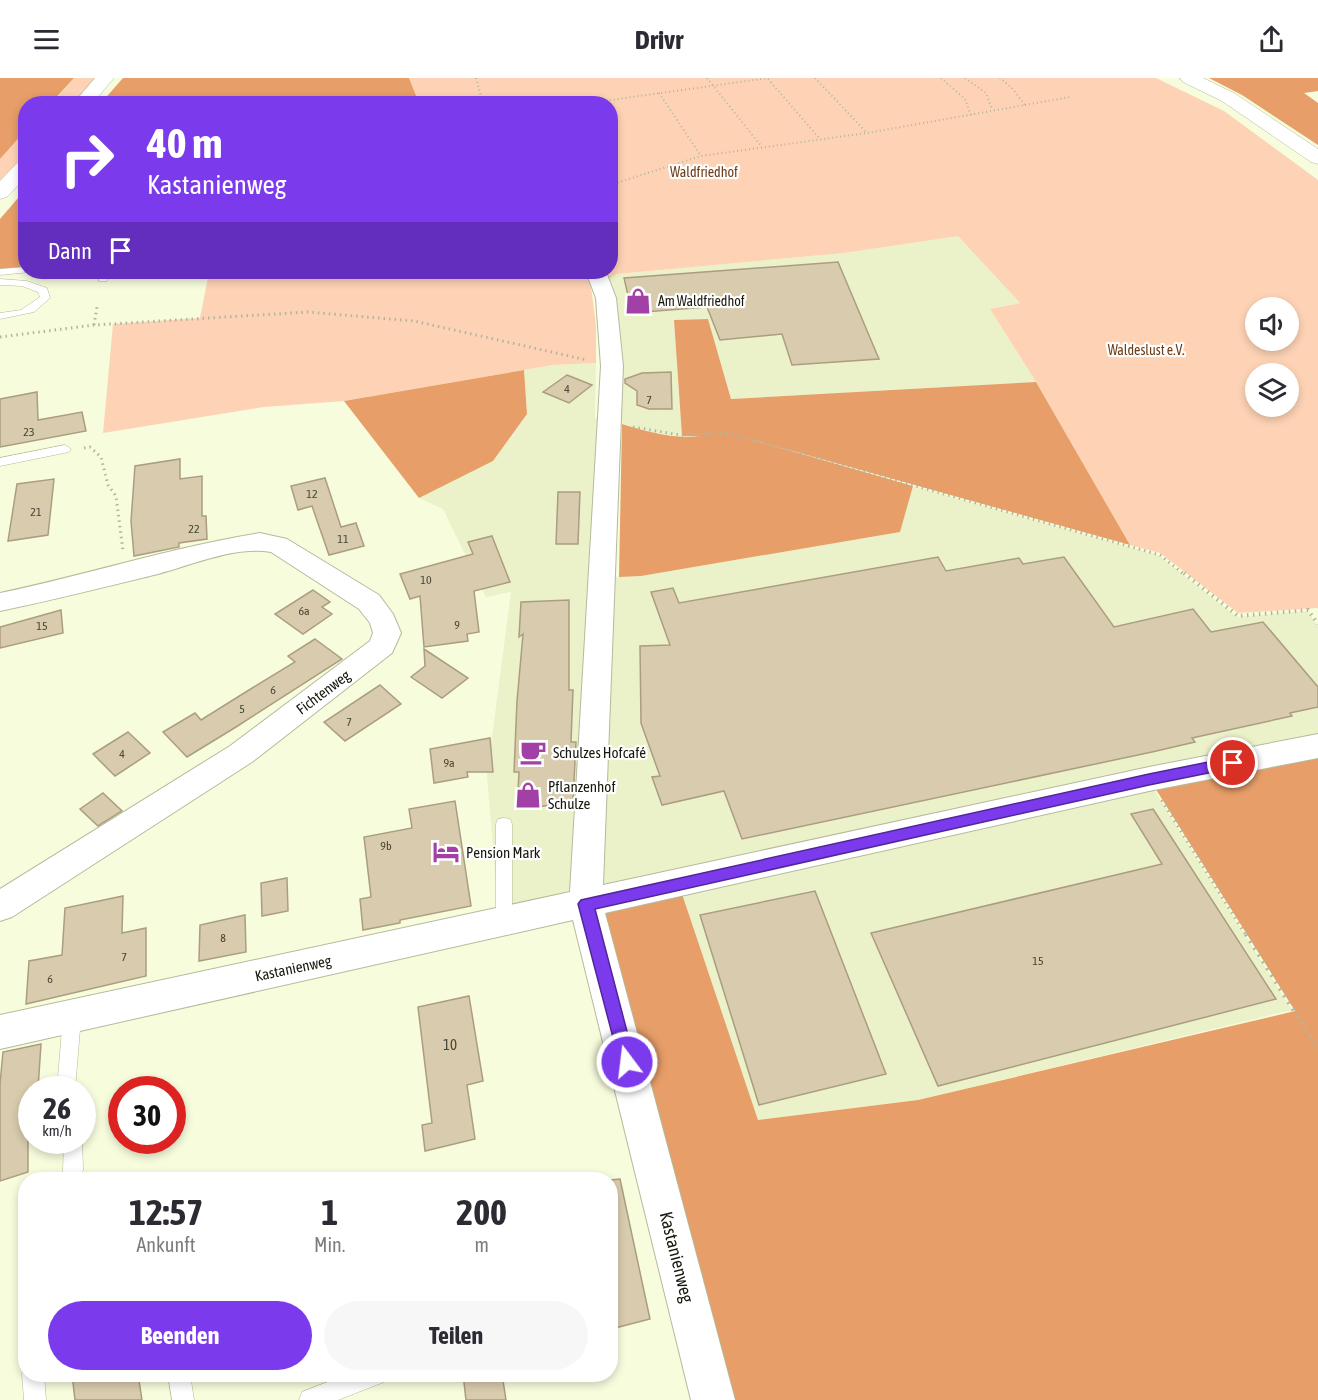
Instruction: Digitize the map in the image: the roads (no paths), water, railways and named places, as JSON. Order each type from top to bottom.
[{"type":"main road","points":[[89,96],[105,78]]},
{"type":"main road","points":[[1189,78],[1228,98],[1318,158]]},
{"type":"main road","points":[[0,193],[18,174]]},
{"type":"street","points":[[586,904],[612,366],[606,298],[599,279]]},
{"type":"street","name":"Fichtenweg","points":[[0,602],[228,547],[260,542],[278,545],[369,602],[383,621],[387,633],[382,646],[357,667],[241,754],[0,908]]},
{"type":"street","name":"Kastanienweg","points":[[0,1032],[1149,779],[1318,746]]},
{"type":"street","name":"Kastanienweg","points":[[586,904],[713,1400]]},
{"type":"lane","points":[[0,272],[18,271]]},
{"type":"lane","points":[[0,282],[22,282],[34,285],[43,290],[45,298],[38,306],[25,312],[0,316]]},
{"type":"lane","points":[[0,462],[65,449]]},
{"type":"lane","points":[[504,824],[504,922]]},
{"type":"lane","points":[[67,1076],[72,1017]]},
{"type":"lane","points":[[72,1172],[74,1154]]},
{"type":"lane","points":[[34,1382],[35,1400]]},
{"type":"lane","points":[[180,1382],[183,1400]]},
{"type":"lane","points":[[310,1400],[356,1382]]},
{"type":"place","name":"Am Waldfriedhof","points":[[638,301]]},
{"type":"place","name":"Schulzes Hofcafé","points":[[533,752]]},
{"type":"place","name":"Pflanzenhof Schulze","points":[[528,795]]},
{"type":"place","name":"Pension Mark","points":[[446,852]]},
{"type":"park label","name":"Waldfriedhof","points":[[704,172]]},
{"type":"park label","name":"Waldeslust e.V.","points":[[1146,350]]}]
